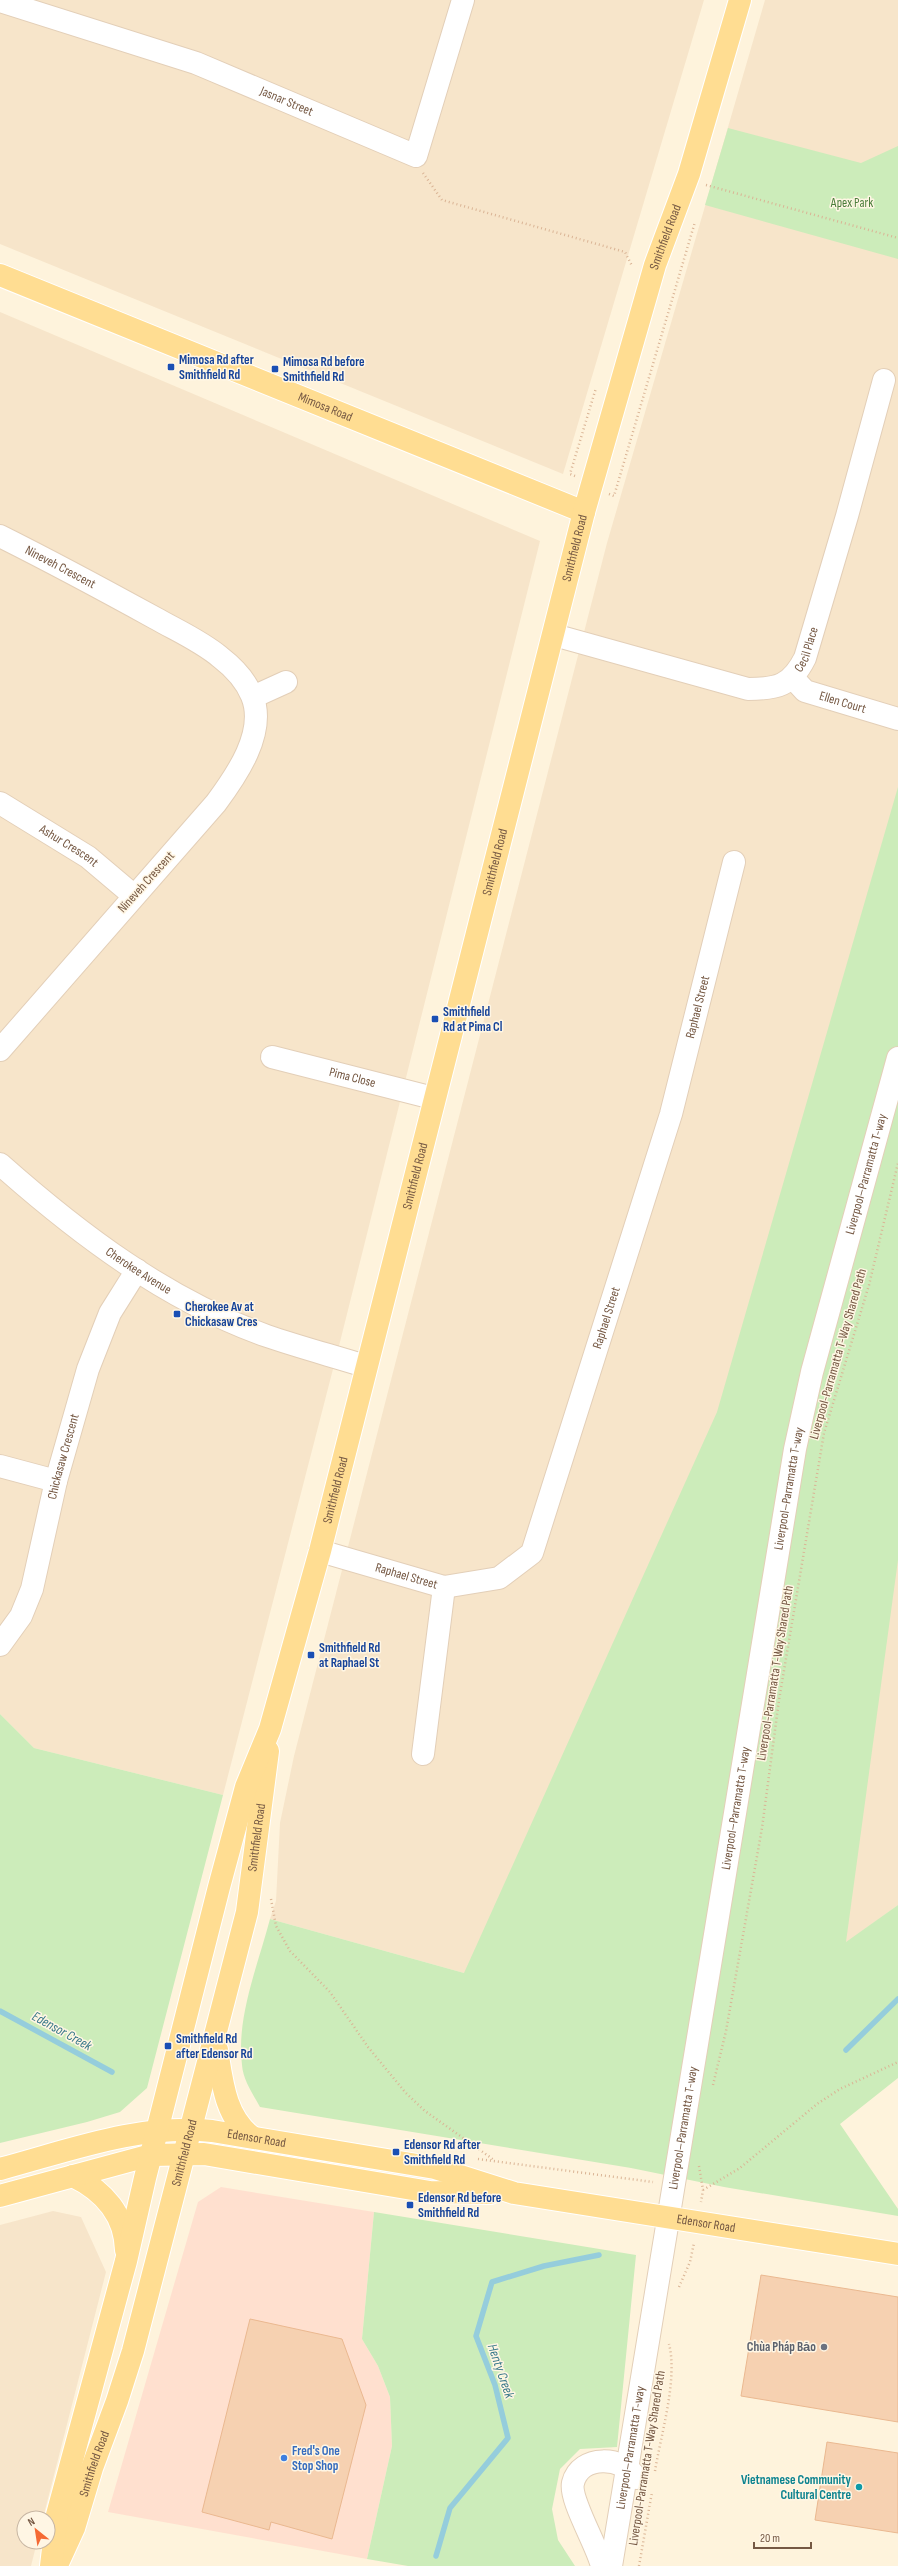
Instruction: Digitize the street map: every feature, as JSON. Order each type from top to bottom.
[{"type":"main road","name":"Smithfield Road","points":[[50,2566],[57,2515],[126,2262],[151,2155],[246,1787],[270,1730],[320,1551],[433,1098],[554,635],[584,512],[655,265],[689,174],[740,0]]},
{"type":"main road","name":"Mimosa Road","points":[[0,276],[584,512]]},
{"type":"main road","name":"Smithfield Road","points":[[56,2566],[74,2528],[92,2468],[117,2401],[215,2041],[247,1912],[264,1794],[270,1730]]},
{"type":"main road","points":[[215,2041],[227,2101],[239,2124],[252,2138]]},
{"type":"main road","name":"Edensor Road","points":[[0,2169],[127,2134],[192,2129],[435,2168],[514,2193]]},
{"type":"main road","name":"Edensor Road","points":[[0,2196],[151,2155],[204,2154],[430,2192],[514,2193],[898,2254]]},
{"type":"main road","points":[[73,2176],[89,2184],[107,2199],[116,2212],[125,2236],[126,2262]]},
{"type":"street","points":[[416,156],[463,0]]},
{"type":"street","name":"Jasnar Street","points":[[0,1],[196,63],[416,156]]},
{"type":"street","name":"Cecil Place","points":[[554,635],[748,689],[769,689],[782,685],[793,678],[805,658],[847,516],[884,380]]},
{"type":"street","name":"Nineveh Crescent","points":[[0,536],[88,580],[207,648],[238,674],[253,697],[256,718],[249,750],[236,776],[216,803],[133,895],[0,1050]]},
{"type":"street","name":"Ellen Court","points":[[793,678],[805,691],[898,719]]},
{"type":"street","points":[[253,697],[286,682]]},
{"type":"street","name":"Ashur Crescent","points":[[0,803],[88,857],[133,895]]},
{"type":"street","name":"Raphael Street","points":[[320,1551],[444,1587],[500,1578],[532,1553],[671,1114],[734,862]]},
{"type":"street","name":"Pima Close","points":[[272,1057],[433,1098]]},
{"type":"street","name":"Liverpool–Parramatta T-way","points":[[611,2566],[667,2217],[795,1449],[812,1372],[898,1058]]},
{"type":"street","name":"Cherokee Avenue","points":[[0,1164],[77,1229],[137,1270],[206,1309],[266,1336],[365,1366]]},
{"type":"street","name":"Chickasaw Crescent","points":[[0,1645],[21,1616],[32,1589],[56,1481],[88,1369],[110,1313],[137,1270]]},
{"type":"street","points":[[0,1466],[56,1481]]},
{"type":"street","points":[[423,1754],[444,1587]]},
{"type":"street","points":[[602,2566],[595,2543],[573,2496],[573,2481],[583,2468],[596,2462],[613,2462],[628,2467]]},
{"type":"path","points":[[416,156],[425,179],[442,200],[625,252],[633,266],[630,273]]},
{"type":"path","points":[[704,192],[706,185],[898,238]]},
{"type":"path","points":[[614,496],[697,215]]},
{"type":"path","points":[[570,474],[598,383]]},
{"type":"path","name":"Liverpool-Parramatta T-Way Shared Path","points":[[712,2089],[726,2032],[762,1828],[779,1700],[824,1433],[869,1285],[898,1163]]},
{"type":"path","points":[[267,1913],[271,1899],[276,1926],[290,1952],[330,1992],[368,2047],[405,2092],[425,2111],[496,2161]]},
{"type":"path","points":[[698,2158],[700,2182],[703,2190],[740,2168],[817,2104],[840,2089],[898,2062]]},
{"type":"path","points":[[676,2293],[690,2262]]},
{"type":"path","name":"Liverpool-Parramatta T-Way Shared Path","points":[[655,2472],[673,2359],[668,2342]]},
{"type":"path","name":"Liverpool-Parramatta T-Way Shared Path","points":[[639,2566],[652,2488]]},
{"type":"shaded area","points":[[0,0],[704,0],[563,474],[0,244]]},
{"type":"shaded area","points":[[765,0],[898,0],[898,1905],[846,1943],[464,1973],[270,1919],[276,1901],[280,1823],[294,1756],[607,543]]},
{"type":"shaded area","points":[[0,312],[540,541],[340,1342],[223,1795],[34,1748],[0,1714]]},
{"type":"shaded area","points":[[221,2187],[374,2212],[362,2339],[378,2366],[390,2397],[392,2446],[367,2559],[108,2512],[198,2202]]},
{"type":"shaded area","points":[[53,2211],[81,2217],[106,2272],[45,2510],[16,2510],[16,2550],[35,2550],[31,2566],[0,2566],[0,2225]]},
{"type":"green space","name":"Apex Park","points":[[728,128],[861,163],[898,146],[898,259],[705,205]]},
{"type":"green space","points":[[898,787],[898,1560],[846,1942],[898,1905],[898,2078],[840,2124],[898,2209],[898,2216],[724,2187],[631,2168],[260,2107],[244,2076],[241,2047],[242,2028],[249,1991],[270,1919],[464,1973],[717,1412]]},
{"type":"green space","points":[[0,1714],[34,1748],[223,1795],[147,2088],[120,2112],[87,2122],[0,2143]]},
{"type":"green space","points":[[374,2212],[636,2255],[617,2447],[580,2449],[560,2469],[552,2509],[558,2540],[575,2566],[408,2566],[367,2559],[392,2446],[390,2397],[378,2366],[362,2339]]},
{"type":"building","name":"Chùa Pháp Bảo","points":[[761,2275],[898,2297],[898,2422],[741,2396]]},
{"type":"building","name":"Fred's One Stop Shop","points":[[250,2319],[342,2339],[366,2405],[332,2539],[271,2522],[269,2530],[202,2512]]},
{"type":"building","name":"Vietnamese Community Cultural Centre","points":[[827,2442],[898,2453],[898,2533],[815,2520]]},
{"type":"waterway","points":[[846,2050],[898,1999]]},
{"type":"waterway","name":"Edensor Creek","points":[[0,2011],[112,2072]]},
{"type":"waterway","name":"Henty Creek","points":[[436,2556],[450,2508],[508,2438],[495,2385],[476,2336],[492,2282],[544,2266],[599,2255]]},
{"type":"place","name":"Mimosa Rd after Smithfield Rd","points":[[171,367]]},
{"type":"place","name":"Mimosa Rd before Smithfield Rd","points":[[275,369]]},
{"type":"place","name":"Smithfield Rd at Pima Cl","points":[[435,1019]]},
{"type":"place","name":"Cherokee Av at Chickasaw Cres","points":[[177,1314]]},
{"type":"place","name":"Smithfield Rd at Raphael St","points":[[311,1655]]},
{"type":"place","name":"Smithfield Rd after Edensor Rd","points":[[168,2046]]},
{"type":"place","name":"Edensor Rd after Smithfield Rd","points":[[396,2152]]},
{"type":"place","name":"Edensor Rd before Smithfield Rd","points":[[410,2205]]},
{"type":"place","name":"Chùa Pháp Bảo","points":[[824,2347]]},
{"type":"place","name":"Fred's One Stop Shop","points":[[284,2458]]},
{"type":"place","name":"Vietnamese Community Cultural Centre","points":[[859,2487]]}]
